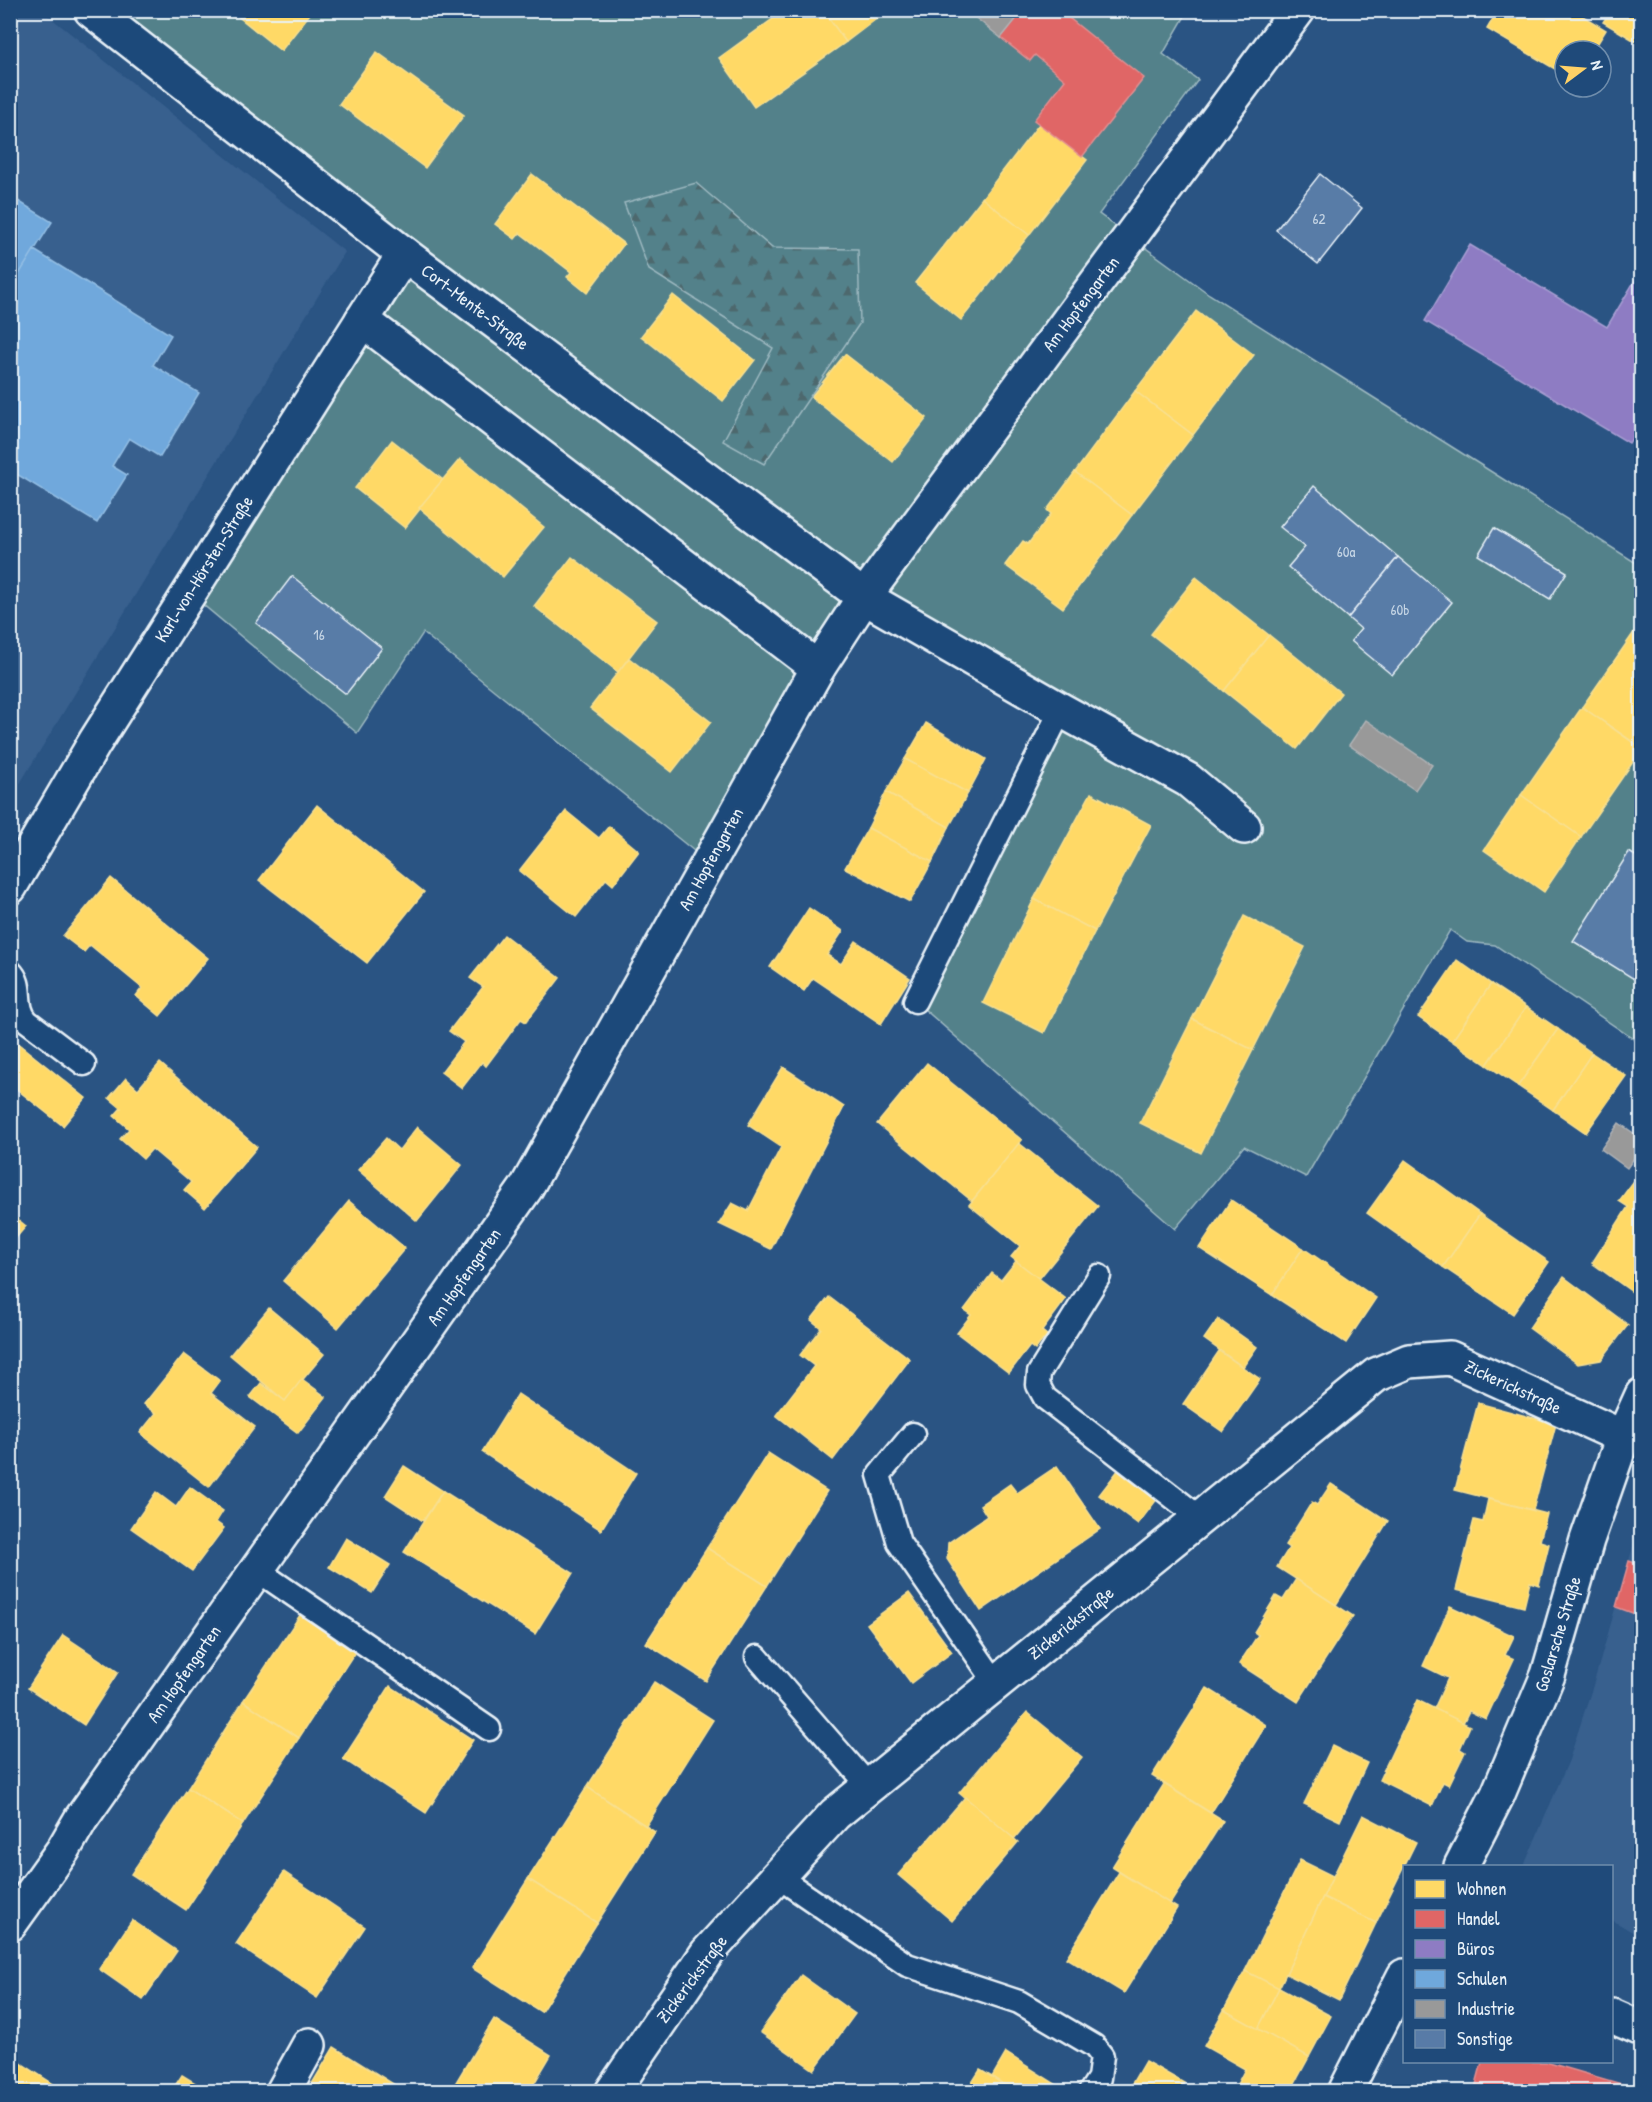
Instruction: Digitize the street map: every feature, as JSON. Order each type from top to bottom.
[{"type":"street","name":"Cort-Mente-Straße","points":[[91,10],[404,254],[864,597]]},
{"type":"street","name":"Am Hopfengarten","points":[[10,1924],[526,1188],[818,668],[864,597],[1298,10]]},
{"type":"street","name":"Karl-von-Hörsten-Straße","points":[[10,887],[95,742],[404,254]]},
{"type":"street","points":[[362,320],[818,668]]},
{"type":"street","points":[[864,597],[1188,780],[1244,827]]},
{"type":"street","name":"Zickerickstraße","points":[[612,2091],[707,1953],[835,1814],[1376,1375],[1409,1361],[1450,1358],[1623,1437]]},
{"type":"street","name":"Goslarsche Straße","points":[[1462,1865],[1498,1794],[1548,1676],[1587,1540],[1623,1437],[1641,1395]]},
{"type":"street","points":[[1346,2091],[1403,1978]]},
{"type":"street","points":[[1613,2017],[1641,2029]]},
{"type":"street","points":[[283,2091],[309,2045]]},
{"type":"lane","points":[[915,1000],[1061,710]]},
{"type":"lane","points":[[10,971],[17,979],[18,998],[22,1015],[27,1022],[84,1064]]},
{"type":"lane","points":[[1099,1276],[1039,1372],[1038,1385],[1045,1398],[1200,1518]]},
{"type":"lane","points":[[913,1434],[879,1475],[899,1543],[996,1683]]},
{"type":"lane","points":[[257,1570],[489,1729]]},
{"type":"lane","points":[[757,1657],[869,1786]]},
{"type":"lane","points":[[777,1876],[907,1965],[1019,2002],[1094,2046],[1102,2056],[1099,2078],[1090,2091]]},
{"type":"shaded area","points":[[41,10],[345,252],[11,798],[10,11]]},
{"type":"shaded area","points":[[1641,1519],[1641,1937],[1613,1921],[1613,1865],[1524,1865],[1569,1760]]},
{"type":"green space","points":[[91,11],[1188,11],[1163,54],[1198,80],[1099,214],[1209,294],[1641,566],[1641,1044],[1495,945],[1467,942],[1450,930],[1306,1177],[1244,1146],[1175,1229],[915,1001],[1061,711],[878,591],[709,863],[423,633],[357,733],[189,593],[404,254]]},
{"type":"green space","points":[[696,183],[772,248],[858,249],[860,323],[764,464],[723,441],[773,348],[649,270],[624,203]]},
{"type":"building: Wohnen","points":[[230,10],[313,10],[281,51]]},
{"type":"building: Wohnen","points":[[785,10],[823,10],[846,42],[754,107],[719,58]]},
{"type":"building: Wohnen","points":[[823,10],[888,10],[846,42]]},
{"type":"building: Wohnen","points":[[1498,10],[1573,10],[1606,30],[1600,39],[1553,39],[1553,68],[1487,29]]},
{"type":"building: Wohnen","points":[[1611,10],[1642,10],[1642,41],[1640,44],[1603,22]]},
{"type":"building: Wohnen","points":[[377,52],[464,115],[425,168],[339,104]]},
{"type":"building: Wohnen","points":[[1039,124],[1087,160],[1029,235],[982,198]]},
{"type":"building: Wohnen","points":[[532,174],[624,244],[587,293],[567,277],[571,272],[520,233],[515,239],[495,224]]},
{"type":"building: Wohnen","points":[[982,198],[1029,235],[961,320],[915,283]]},
{"type":"building: Wohnen","points":[[673,295],[755,360],[723,401],[641,336]]},
{"type":"building: Wohnen","points":[[1196,311],[1254,355],[1193,435],[1135,391]]},
{"type":"building: Wohnen","points":[[845,354],[927,418],[893,462],[811,397]]},
{"type":"building: Wohnen","points":[[1135,391],[1193,435],[1132,515],[1075,472]]},
{"type":"building: Wohnen","points":[[392,440],[443,480],[405,528],[355,488]]},
{"type":"building: Wohnen","points":[[460,459],[544,527],[503,577],[419,508]]},
{"type":"building: Wohnen","points":[[1075,472],[1132,515],[1063,608],[1005,565],[1023,541],[1028,544],[1051,514],[1047,510]]},
{"type":"building: Wohnen","points":[[572,557],[657,621],[618,672],[534,606]]},
{"type":"building: Wohnen","points":[[1196,577],[1269,635],[1224,691],[1151,634]]},
{"type":"building: Wohnen","points":[[1642,621],[1642,748],[1582,707]]},
{"type":"building: Wohnen","points":[[1269,635],[1341,693],[1297,749],[1224,691]]},
{"type":"building: Wohnen","points":[[629,658],[711,722],[672,772],[590,708]]},
{"type":"building: Wohnen","points":[[1582,707],[1642,749],[1581,837],[1521,795]]},
{"type":"building: Wohnen","points":[[926,723],[986,759],[968,793],[905,759]]},
{"type":"building: Wohnen","points":[[905,759],[968,793],[949,827],[886,792]]},
{"type":"building: Wohnen","points":[[886,792],[949,827],[932,862],[868,828]]},
{"type":"building: Wohnen","points":[[1091,793],[1151,825],[1095,931],[1034,899]]},
{"type":"building: Wohnen","points":[[1521,795],[1581,837],[1544,892],[1484,850]]},
{"type":"building: Wohnen","points":[[317,805],[424,892],[367,963],[259,880]]},
{"type":"building: Wohnen","points":[[566,811],[599,838],[609,826],[639,851],[613,885],[606,879],[576,917],[519,871]]},
{"type":"building: Wohnen","points":[[868,828],[932,862],[910,902],[845,868]]},
{"type":"building: Wohnen","points":[[111,878],[208,958],[160,1016],[136,996],[142,988],[90,945],[84,952],[63,936]]},
{"type":"building: Wohnen","points":[[1034,899],[1095,931],[1044,1033],[983,1003]]},
{"type":"building: Wohnen","points":[[809,908],[843,931],[827,955],[841,964],[856,941],[910,978],[881,1024],[813,978],[804,991],[770,967]]},
{"type":"building: Wohnen","points":[[1244,916],[1305,947],[1253,1050],[1192,1019]]},
{"type":"building: Wohnen","points":[[504,935],[560,978],[526,1022],[521,1019],[486,1066],[482,1062],[462,1088],[441,1072],[464,1042],[449,1031],[483,987],[470,978]]},
{"type":"building: Wohnen","points":[[1457,960],[1491,984],[1452,1041],[1418,1017]]},
{"type":"building: Wohnen","points":[[1491,984],[1526,1007],[1487,1065],[1452,1041]]},
{"type":"building: Wohnen","points":[[1526,1007],[1558,1029],[1518,1086],[1487,1065]]},
{"type":"building: Wohnen","points":[[1192,1019],[1253,1050],[1201,1153],[1140,1123]]},
{"type":"building: Wohnen","points":[[1558,1029],[1592,1053],[1553,1110],[1518,1086]]},
{"type":"building: Wohnen","points":[[10,1037],[86,1098],[63,1126],[10,1084]]},
{"type":"building: Wohnen","points":[[1592,1053],[1626,1076],[1586,1133],[1553,1110]]},
{"type":"building: Wohnen","points":[[160,1063],[257,1147],[205,1208],[184,1190],[191,1182],[152,1149],[143,1159],[120,1139],[129,1129],[114,1116],[121,1108],[109,1098],[126,1078],[138,1089]]},
{"type":"building: Wohnen","points":[[927,1063],[1022,1140],[972,1201],[877,1124]]},
{"type":"building: Wohnen","points":[[783,1067],[844,1107],[771,1249],[719,1224],[732,1203],[748,1211],[781,1147],[748,1125]]},
{"type":"building: Wohnen","points":[[417,1127],[462,1165],[417,1221],[358,1170],[386,1138],[399,1150]]},
{"type":"building: Wohnen","points":[[1019,1143],[1098,1206],[1039,1279],[1011,1257],[1020,1246],[969,1205]]},
{"type":"building: Wohnen","points":[[1405,1160],[1480,1214],[1443,1267],[1367,1213]]},
{"type":"building: Wohnen","points":[[1642,1170],[1642,1299],[1592,1263],[1628,1207],[1619,1201]]},
{"type":"building: Wohnen","points":[[1231,1200],[1303,1248],[1272,1295],[1199,1248]]},
{"type":"building: Wohnen","points":[[349,1201],[405,1248],[338,1328],[283,1281]]},
{"type":"building: Wohnen","points":[[10,1213],[26,1226],[10,1245]]},
{"type":"building: Wohnen","points":[[1480,1214],[1549,1262],[1513,1314],[1443,1267]]},
{"type":"building: Wohnen","points":[[1303,1248],[1376,1298],[1346,1343],[1272,1295]]},
{"type":"building: Wohnen","points":[[1016,1261],[1066,1299],[1042,1331],[1047,1335],[1035,1350],[1030,1346],[1009,1373],[957,1333],[971,1315],[964,1310],[992,1273],[1001,1280]]},
{"type":"building: Wohnen","points":[[1564,1277],[1628,1325],[1601,1360],[1578,1364],[1529,1328]]},
{"type":"building: Wohnen","points":[[829,1297],[910,1359],[833,1460],[776,1415],[814,1366],[800,1355],[821,1328],[811,1320]]},
{"type":"building: Wohnen","points":[[269,1308],[324,1354],[285,1401],[230,1355]]},
{"type":"building: Wohnen","points":[[1218,1319],[1257,1347],[1243,1367],[1204,1339]]},
{"type":"building: Wohnen","points":[[1219,1351],[1260,1379],[1223,1432],[1183,1404]]},
{"type":"building: Wohnen","points":[[184,1354],[220,1381],[211,1393],[255,1427],[209,1487],[140,1433],[156,1413],[144,1404]]},
{"type":"building: Wohnen","points":[[302,1379],[326,1397],[298,1433],[250,1397],[261,1383],[285,1401]]},
{"type":"building: Wohnen","points":[[518,1394],[636,1473],[601,1530],[482,1452]]},
{"type":"building: Wohnen","points":[[1478,1403],[1556,1424],[1533,1510],[1455,1490]]},
{"type":"building: Wohnen","points":[[768,1453],[827,1491],[767,1586],[707,1548]]},
{"type":"building: Wohnen","points":[[404,1466],[443,1491],[423,1521],[385,1496]]},
{"type":"building: Wohnen","points":[[1057,1466],[1100,1529],[981,1611],[947,1559],[948,1543],[987,1516],[980,1505],[1010,1484],[1017,1493]]},
{"type":"building: Wohnen","points":[[1119,1469],[1158,1498],[1138,1524],[1099,1495]]},
{"type":"building: Wohnen","points":[[1331,1484],[1388,1521],[1336,1605],[1277,1567],[1289,1548],[1285,1545],[1312,1502],[1317,1505]]},
{"type":"building: Wohnen","points":[[190,1487],[223,1511],[216,1522],[224,1528],[192,1571],[131,1528],[156,1492],[176,1507]]},
{"type":"building: Wohnen","points":[[443,1491],[573,1573],[535,1634],[404,1552]]},
{"type":"building: Wohnen","points":[[1488,1499],[1547,1514],[1540,1541],[1549,1544],[1539,1585],[1530,1582],[1524,1607],[1456,1590],[1474,1520],[1483,1522]]},
{"type":"building: Wohnen","points":[[346,1538],[390,1565],[372,1593],[329,1567]]},
{"type":"building: Wohnen","points":[[707,1548],[767,1586],[706,1681],[646,1643]]},
{"type":"building: Wohnen","points":[[1296,1579],[1353,1616],[1298,1702],[1239,1664],[1258,1635],[1254,1632],[1276,1596],[1283,1600]]},
{"type":"building: Wohnen","points":[[909,1593],[952,1652],[911,1683],[867,1624]]},
{"type":"building: Wohnen","points":[[1450,1606],[1514,1636],[1505,1655],[1514,1659],[1486,1719],[1469,1711],[1463,1723],[1434,1709],[1448,1678],[1423,1666]]},
{"type":"building: Wohnen","points":[[300,1615],[355,1652],[299,1738],[243,1701]]},
{"type":"building: Wohnen","points":[[63,1635],[118,1672],[84,1725],[28,1688]]},
{"type":"building: Wohnen","points":[[654,1682],[713,1720],[646,1826],[587,1787]]},
{"type":"building: Wohnen","points":[[390,1686],[473,1740],[426,1813],[343,1759]]},
{"type":"building: Wohnen","points":[[1207,1688],[1266,1725],[1211,1813],[1152,1776]]},
{"type":"building: Wohnen","points":[[1417,1700],[1470,1726],[1460,1749],[1465,1752],[1449,1785],[1443,1782],[1432,1806],[1379,1780]]},
{"type":"building: Wohnen","points":[[243,1701],[299,1738],[243,1824],[188,1788]]},
{"type":"building: Wohnen","points":[[1027,1712],[1082,1757],[1014,1839],[959,1793]]},
{"type":"building: Wohnen","points":[[1332,1746],[1367,1763],[1340,1821],[1304,1804]]},
{"type":"building: Wohnen","points":[[1164,1784],[1223,1821],[1170,1904],[1112,1867]]},
{"type":"building: Wohnen","points":[[587,1787],[655,1832],[597,1923],[528,1879]]},
{"type":"building: Wohnen","points":[[188,1788],[243,1824],[186,1910],[131,1874]]},
{"type":"building: Wohnen","points":[[965,1797],[1018,1842],[952,1921],[898,1875]]},
{"type":"building: Wohnen","points":[[1363,1815],[1416,1842],[1376,1923],[1323,1897]]},
{"type":"building: Wohnen","points":[[1300,1860],[1333,1876],[1279,1988],[1245,1971]]},
{"type":"building: Wohnen","points":[[284,1872],[365,1927],[317,1998],[236,1944]]},
{"type":"building: Wohnen","points":[[1119,1872],[1177,1908],[1124,1993],[1066,1958]]},
{"type":"building: Wohnen","points":[[528,1879],[597,1923],[541,2012],[472,1968]]},
{"type":"building: Wohnen","points":[[1323,1897],[1376,1923],[1339,2000],[1286,1974]]},
{"type":"building: Wohnen","points":[[132,1920],[177,1951],[143,2000],[99,1969]]},
{"type":"building: Wohnen","points":[[1245,1971],[1279,1988],[1258,2029],[1224,2010]]},
{"type":"building: Wohnen","points":[[801,1975],[855,2014],[814,2070],[760,2032]]},
{"type":"building: Wohnen","points":[[1279,1988],[1331,2016],[1309,2057],[1258,2029]]},
{"type":"building: Wohnen","points":[[1224,2010],[1309,2057],[1290,2092],[1233,2092],[1245,2069],[1204,2046]]},
{"type":"building: Wohnen","points":[[494,2019],[551,2055],[529,2092],[450,2092]]},
{"type":"building: Wohnen","points":[[334,2047],[398,2087],[395,2092],[307,2092]]},
{"type":"building: Wohnen","points":[[1006,2053],[1065,2090],[1064,2092],[1015,2092],[992,2077]]},
{"type":"building: Wohnen","points":[[10,2056],[61,2089],[59,2092],[10,2092]]},
{"type":"building: Wohnen","points":[[1145,2061],[1184,2083],[1179,2092],[1127,2092]]},
{"type":"building: Wohnen","points":[[980,2070],[992,2077],[1015,2092],[966,2092]]},
{"type":"building: Wohnen","points":[[182,2075],[210,2092],[171,2092]]},
{"type":"building: Handel","points":[[1023,10],[1059,10],[1144,78],[1082,157],[1034,120],[1065,80],[1035,55],[1030,61],[1001,38]]},
{"type":"building: Handel","points":[[1629,1561],[1642,1565],[1642,1606],[1638,1615],[1616,1607]]},
{"type":"building: Handel","points":[[1482,2063],[1549,2063],[1642,2090],[1642,2092],[1474,2092]]},
{"type":"building: Büros","points":[[1470,245],[1607,327],[1637,277],[1642,279],[1642,422],[1629,443],[1425,321]]},
{"type":"building: Schulen","points":[[10,196],[52,222],[10,289]]},
{"type":"building: Schulen","points":[[34,250],[171,335],[153,365],[199,393],[160,457],[129,438],[112,466],[127,475],[97,523],[10,470],[10,289]]},
{"type":"building: Industrie","points":[[966,10],[1020,10],[1022,12],[1001,38]]},
{"type":"building: Industrie","points":[[1366,720],[1432,765],[1415,790],[1349,745]]},
{"type":"building: Industrie","points":[[1619,1123],[1642,1139],[1642,1147],[1627,1168],[1601,1149]]},
{"type":"building: Sonstige","points":[[1320,174],[1362,208],[1318,264],[1276,230]]},
{"type":"building: Sonstige","points":[[1314,486],[1398,557],[1348,618],[1288,567],[1305,547],[1280,527]]},
{"type":"building: Sonstige","points":[[1494,528],[1567,572],[1550,599],[1478,555]]},
{"type":"building: Sonstige","points":[[1398,557],[1452,602],[1392,675],[1351,641],[1361,629],[1348,618]]},
{"type":"building: Sonstige","points":[[292,576],[382,648],[346,694],[256,623]]},
{"type":"building: Sonstige","points":[[1629,852],[1642,860],[1642,984],[1573,941]]}]
